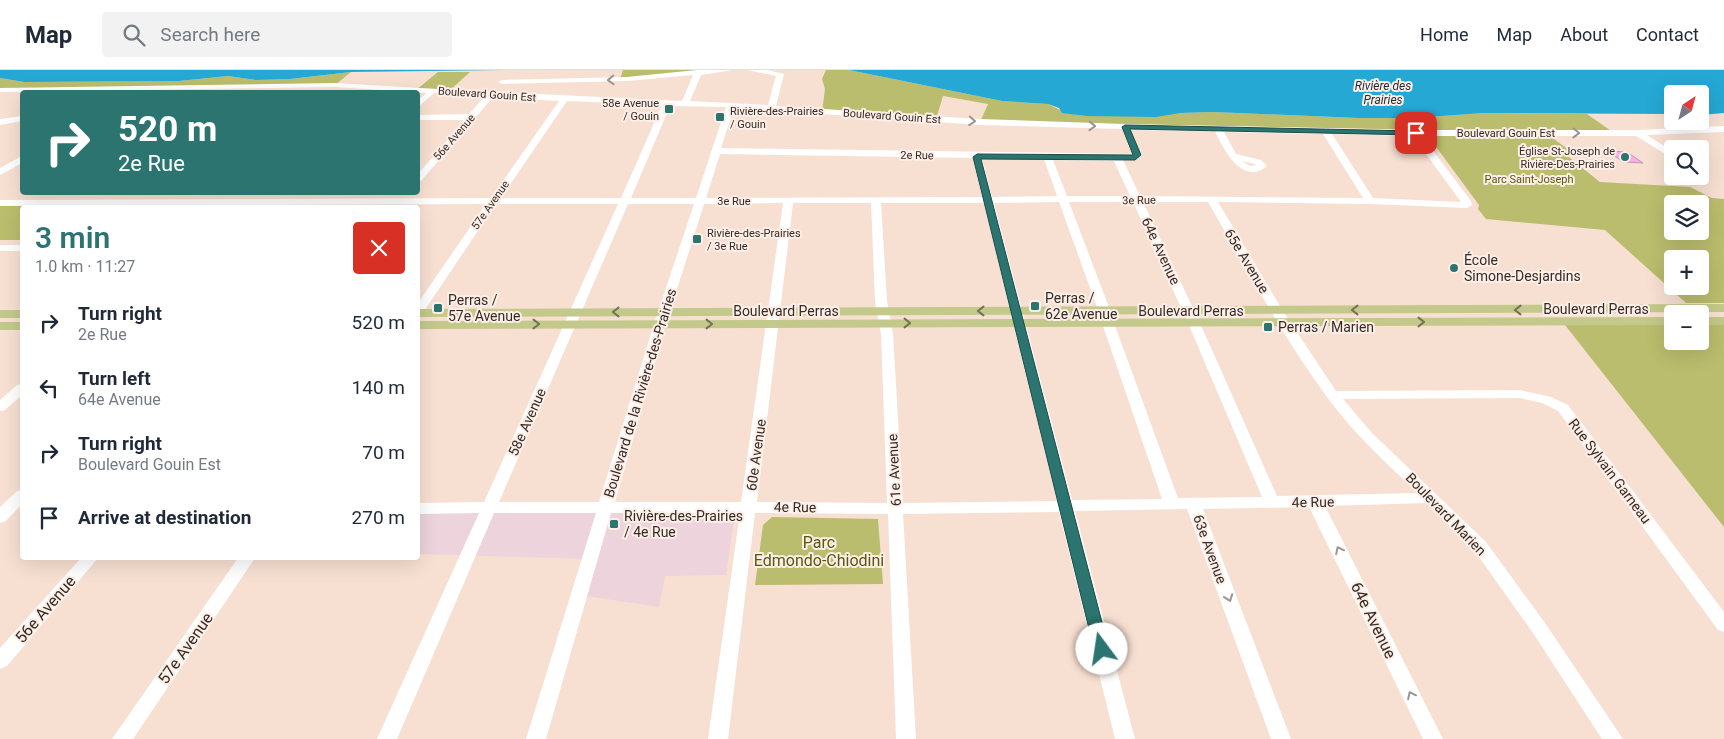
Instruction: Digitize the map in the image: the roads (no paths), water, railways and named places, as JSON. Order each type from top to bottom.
[{"type":"main road","name":"Boulevard Perras","points":[[420,312],[572,318],[1191,317],[1724,308]]},
{"type":"main road","points":[[0,314],[20,314]]},
{"type":"main road","name":"Boulevard Perras","points":[[1281,316],[1664,321]]},
{"type":"main road","name":"Boulevard Perras","points":[[420,325],[572,318]]},
{"type":"main road","points":[[1709,321],[1724,321]]},
{"type":"main road","points":[[0,326],[20,326]]},
{"type":"street","points":[[502,82],[627,79],[729,70]]},
{"type":"street","points":[[751,70],[780,74],[772,99],[772,108]]},
{"type":"street","points":[[685,104],[698,72]]},
{"type":"street","name":"56e Avenue","points":[[420,177],[510,73]]},
{"type":"street","points":[[307,90],[313,86]]},
{"type":"street","name":"Boulevard Gouin Est","points":[[0,90],[219,90],[313,86],[369,90]]},
{"type":"street","name":"Boulevard Gouin Est","points":[[420,91],[667,104],[731,105],[980,122],[1125,127],[1416,133],[1638,133],[1724,129]]},
{"type":"street","points":[[420,103],[432,91]]},
{"type":"street","name":"57e Avenue","points":[[420,309],[564,99]]},
{"type":"street","name":"58e Avenue","points":[[386,739],[667,104]]},
{"type":"street","name":"Boulevard de la Rivière-des-Prairies","points":[[536,739],[662,318],[731,105]]},
{"type":"street","points":[[420,117],[471,117]]},
{"type":"street","points":[[0,122],[20,119]]},
{"type":"street","points":[[1117,158],[1135,158],[1137,155],[1125,127]]},
{"type":"street","points":[[1218,129],[1234,156]]},
{"type":"street","points":[[1326,131],[1370,201]]},
{"type":"street","name":"3e Rue","points":[[0,203],[395,205],[623,201],[1211,199],[1370,201],[1467,205],[1416,133]]},
{"type":"street","points":[[1638,133],[1664,150]]},
{"type":"street","name":"2e Rue","points":[[717,151],[1117,158]]},
{"type":"street","points":[[977,157],[1125,739]]},
{"type":"street","points":[[1048,158],[1172,504]]},
{"type":"street","name":"64e Avenue","points":[[1117,158],[1191,317],[1272,502]]},
{"type":"street","points":[[0,172],[20,160]]},
{"type":"street","points":[[51,203],[62,195]]},
{"type":"street","points":[[145,205],[157,195]]},
{"type":"street","points":[[236,205],[247,195]]},
{"type":"street","points":[[314,205],[324,195]]},
{"type":"street","points":[[395,205],[403,195]]},
{"type":"street","name":"65e Avenue","points":[[1211,199],[1281,316]]},
{"type":"street","name":"60e Avenue","points":[[718,739],[788,201]]},
{"type":"street","name":"61e Avenue","points":[[876,201],[885,317],[906,739]]},
{"type":"street","points":[[0,248],[20,248]]},
{"type":"street","name":"Boulevard Marien","points":[[1281,316],[1332,395],[1367,436],[1456,520],[1496,566],[1613,739]]},
{"type":"street","points":[[0,408],[20,390]]},
{"type":"street","name":"Rue Sylvain Garneau","points":[[1332,395],[1520,394],[1546,400],[1563,408],[1724,625]]},
{"type":"street","points":[[8,511],[20,497]]},
{"type":"street","name":"4e Rue","points":[[1193,504],[1315,502],[1432,497]]},
{"type":"street","name":"64e Avenue","points":[[1315,502],[1433,739]]},
{"type":"street","name":"63e Avenue","points":[[1172,504],[1193,504],[1281,739]]},
{"type":"street","name":"4e Rue","points":[[420,508],[749,507],[895,509],[1172,504]]},
{"type":"street","name":"56e Avenue","points":[[0,661],[88,560]]},
{"type":"street","name":"57e Avenue","points":[[122,739],[246,560]]},
{"type":"water","points":[[0,70],[504,70],[351,72],[290,79],[256,80],[228,76],[179,81],[24,82],[0,78]]},
{"type":"water","name":"Rivière des Prairies","points":[[849,70],[1724,70],[1724,113],[1709,114],[1709,85],[1664,85],[1664,114],[1484,113],[1414,118],[1358,118],[1214,112],[1180,113],[1156,117],[1086,116],[1062,113],[1059,108],[1048,104],[1002,101]]},
{"type":"place","name":"58e Avenue / Gouin","points":[[669,109]]},
{"type":"place","name":"Rivière-des-Prairies / Gouin","points":[[720,117]]},
{"type":"place","name":"Église St-Joseph de Rivière-Des-Prairies","points":[[1625,157]]},
{"type":"place","name":"Rivière-des-Prairies / 3e Rue","points":[[697,239]]},
{"type":"place","name":"École Simone-Desjardins","points":[[1454,268]]},
{"type":"place","name":"Perras / 62e Avenue","points":[[1035,306]]},
{"type":"place","name":"Perras / 57e Avenue","points":[[438,308]]},
{"type":"place","name":"Perras / Marien","points":[[1268,327]]},
{"type":"place","name":"Rivière-des-Prairies / 4e Rue","points":[[614,524]]},
{"type":"park label","name":"Parc Saint-Joseph","points":[[1529,179]]},
{"type":"park label","name":"Parc Edmondo-Chiodini","points":[[819,551]]}]
